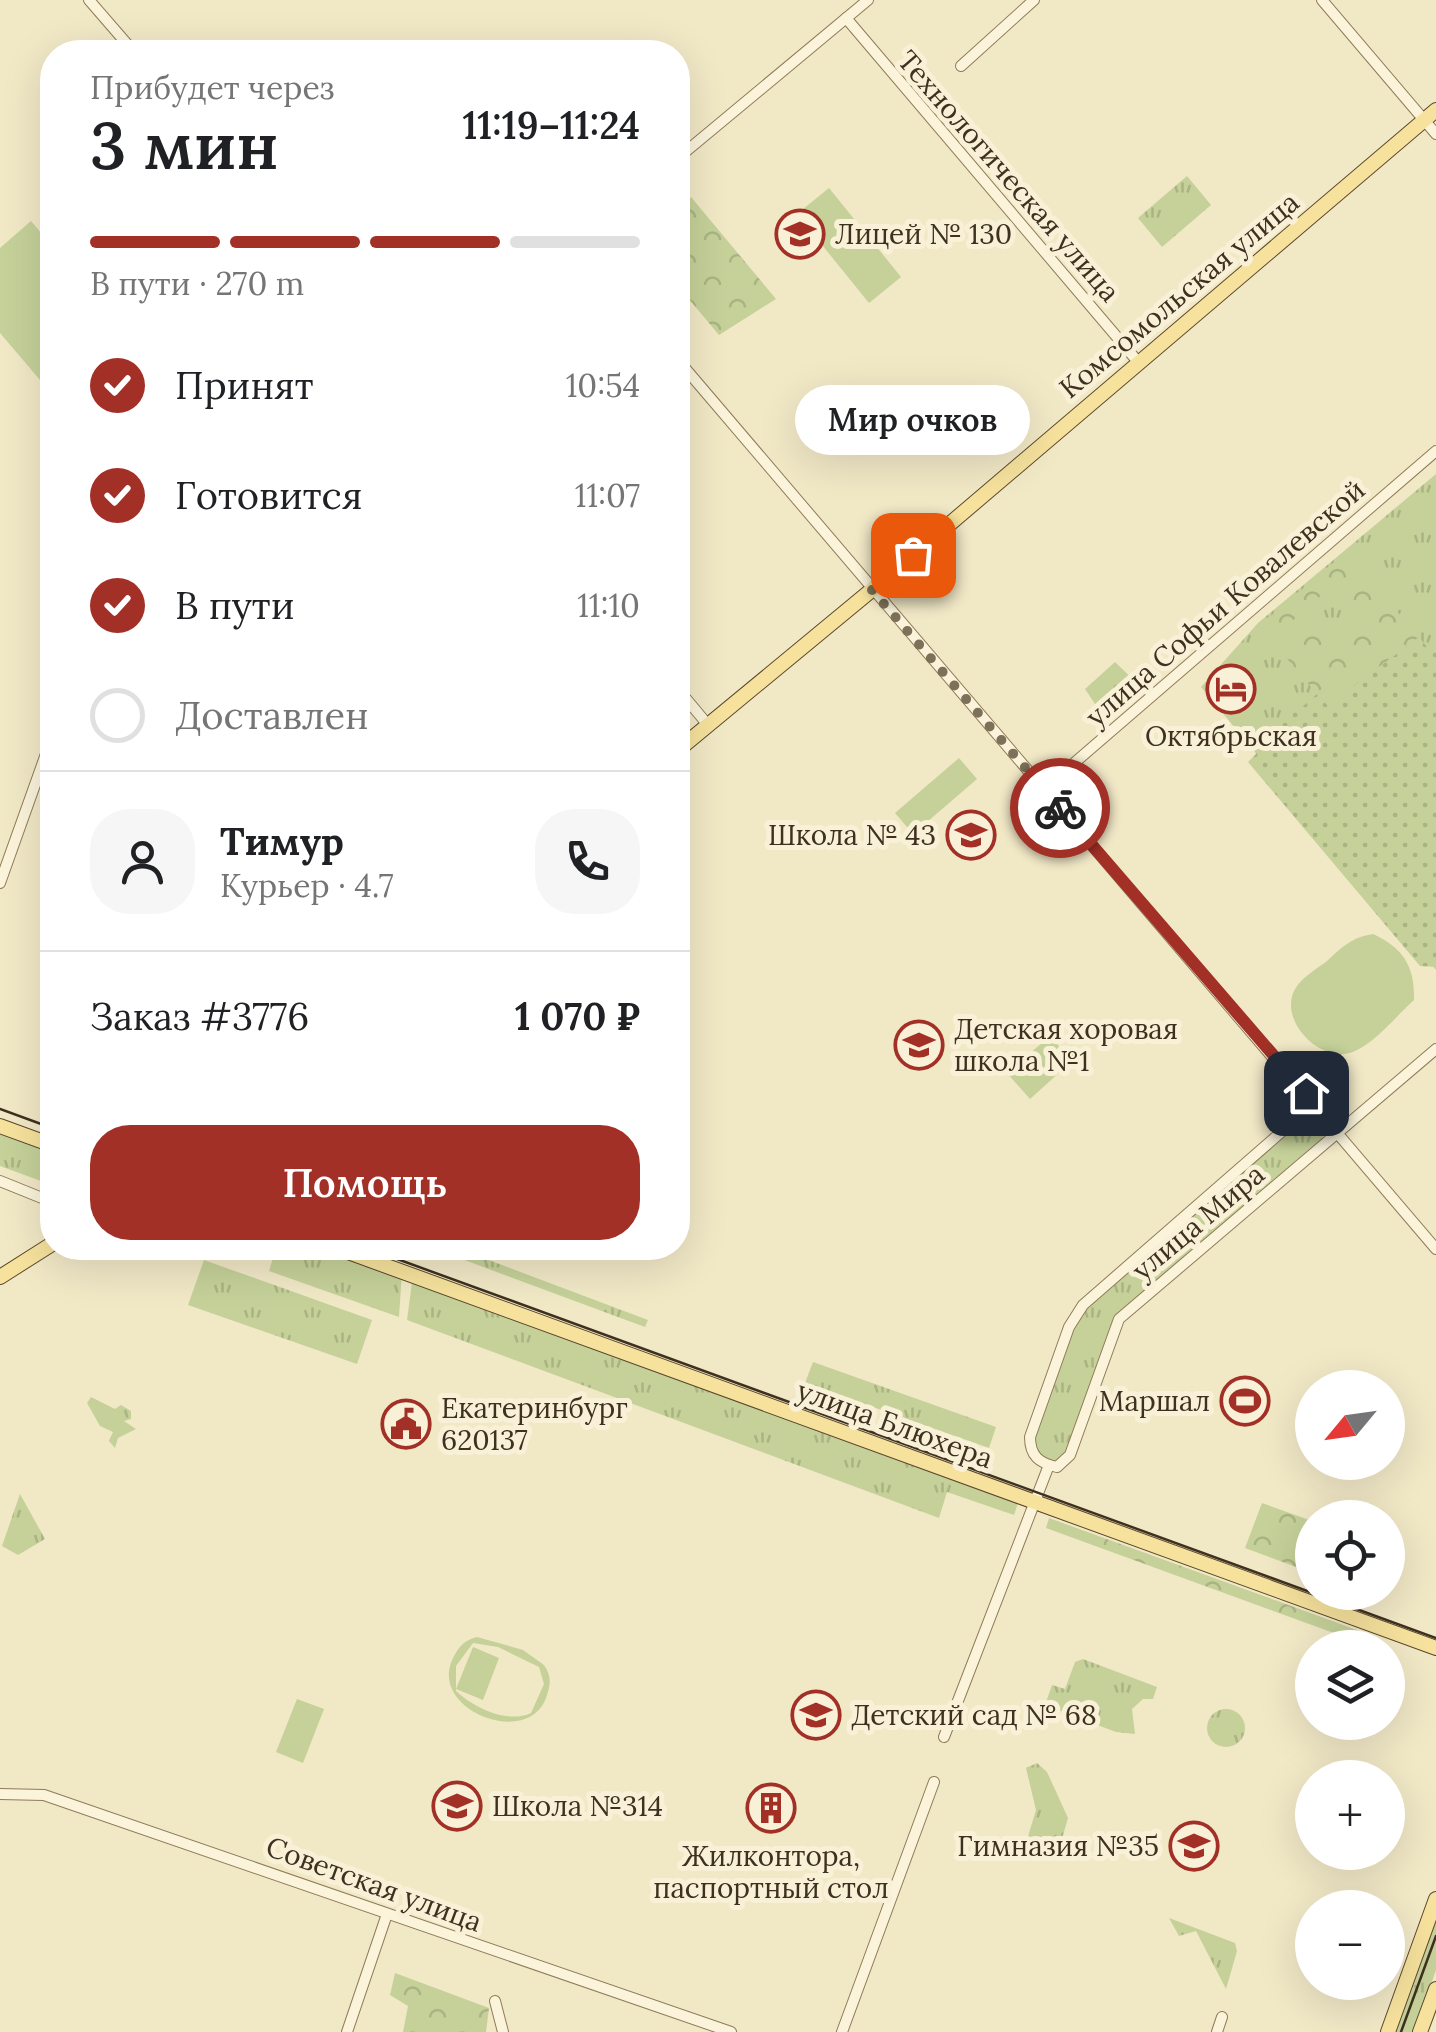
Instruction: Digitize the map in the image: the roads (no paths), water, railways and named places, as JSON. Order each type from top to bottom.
[{"type":"main road","name":"Комсомольская улица","points":[[690,740],[872,590],[1430,115]]},
{"type":"main road","points":[[0,1126],[40,1141]]},
{"type":"main road","points":[[0,1278],[40,1252]]},
{"type":"main road","name":"улица Блюхера","points":[[371,1260],[1436,1648]]},
{"type":"main road","points":[[1388,2032],[1436,1899]]},
{"type":"main road","points":[[1420,2032],[1436,1989]]},
{"type":"street","points":[[89,0],[124,40]]},
{"type":"street","points":[[690,148],[868,0]]},
{"type":"street","points":[[961,66],[1034,0]]},
{"type":"street","points":[[1322,0],[1430,115],[1436,134]]},
{"type":"street","name":"Технологическая улица","points":[[846,18],[1140,363]]},
{"type":"street","points":[[690,374],[1436,1249]]},
{"type":"street","name":"улица Софьи Ковалевской","points":[[1044,789],[1436,451]]},
{"type":"street","points":[[690,703],[708,724]]},
{"type":"street","points":[[0,883],[40,770]]},
{"type":"street","name":"улица Мира","points":[[1327,1118],[1312,1110],[1302,1114],[1082,1305],[1068,1327],[1030,1437],[1032,1454],[1057,1467],[1070,1455],[1119,1319],[1436,1049]]},
{"type":"street","points":[[0,1181],[40,1197]]},
{"type":"street","name":"улица Мира","points":[[944,1737],[1049,1465]]},
{"type":"street","points":[[842,2032],[934,1782]]},
{"type":"street","name":"Советская улица","points":[[0,1794],[44,1795],[730,2032]]},
{"type":"street","points":[[347,2032],[387,1914]]},
{"type":"street","points":[[495,2001],[503,2032]]},
{"type":"street","points":[[1217,2032],[1222,2017]]},
{"type":"tram line","points":[[0,1109],[40,1124]]},
{"type":"tram line","points":[[400,1260],[1436,1638]]},
{"type":"tram line","points":[[1401,2032],[1436,1936]]},
{"type":"place","name":"Лицей № 130","points":[[800,234]]},
{"type":"place","name":"Мир очков","points":[[913,555]]},
{"type":"place","name":"Октябрьская","points":[[1231,689]]},
{"type":"place","name":"Школа № 43","points":[[971,835]]},
{"type":"place","name":"Детская хоровая школа №1","points":[[919,1045]]},
{"type":"place","name":"Маршал","points":[[1245,1401]]},
{"type":"place","name":"Екатеринбург 620137","points":[[406,1424]]},
{"type":"place","name":"Детский сад № 68","points":[[816,1715]]},
{"type":"place","name":"Школа №314","points":[[457,1806]]},
{"type":"place","name":"Жилконтора, паспортный стол","points":[[771,1808]]},
{"type":"place","name":"Гимназия №35","points":[[1194,1846]]}]
